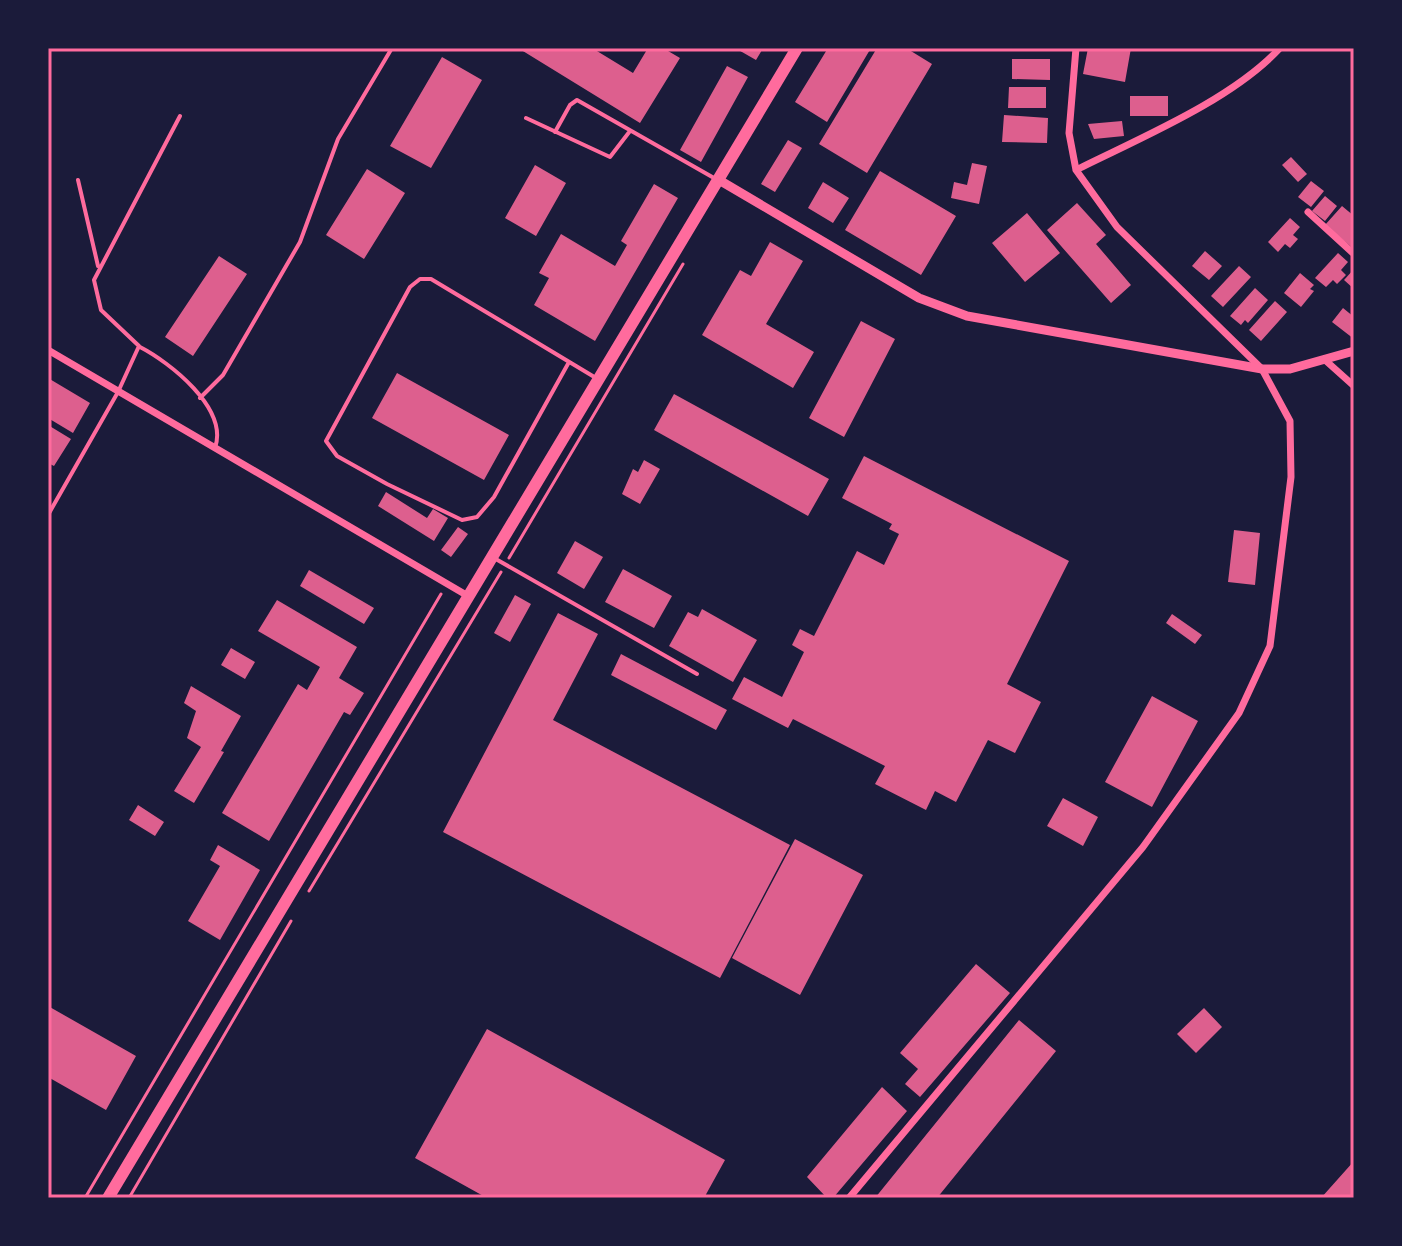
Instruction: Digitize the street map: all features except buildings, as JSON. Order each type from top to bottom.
[{"type":"main road","points":[[108,1198],[797,48]]},
{"type":"street","points":[[849,1198],[1143,847],[1239,713],[1257,680],[1270,646],[1291,477],[1290,421],[1262,369],[1117,227],[1076,170],[1069,133],[1076,48]]},
{"type":"street","points":[[1076,170],[1180,118],[1265,64],[1280,48]]},
{"type":"street","points":[[719,180],[919,298],[967,316],[1262,369],[1290,369],[1354,351]]},
{"type":"street","points":[[1308,212],[1354,254]]},
{"type":"street","points":[[48,350],[468,596]]},
{"type":"street","points":[[1325,360],[1354,386]]},
{"type":"lane","points":[[200,398],[223,375],[300,242],[338,139],[392,48]]},
{"type":"lane","points":[[555,132],[570,105],[577,100],[719,180]]},
{"type":"lane","points":[[180,116],[94,280],[101,310],[139,346],[167,361],[194,386],[218,434],[214,450]]},
{"type":"lane","points":[[526,118],[610,157],[630,131]]},
{"type":"lane","points":[[78,180],[99,268]]},
{"type":"lane","points":[[569,362],[494,497],[477,517],[462,520],[387,484],[337,456],[326,441],[410,287],[420,279],[431,279],[599,379]]},
{"type":"lane","points":[[48,515],[118,392],[139,346]]},
{"type":"lane","points":[[492,557],[697,674]]},
{"type":"path","points":[[306,897],[685,265]]},
{"type":"path","points":[[85,1198],[419,629],[448,585]]},
{"type":"path","points":[[129,1198],[298,910]]}]
